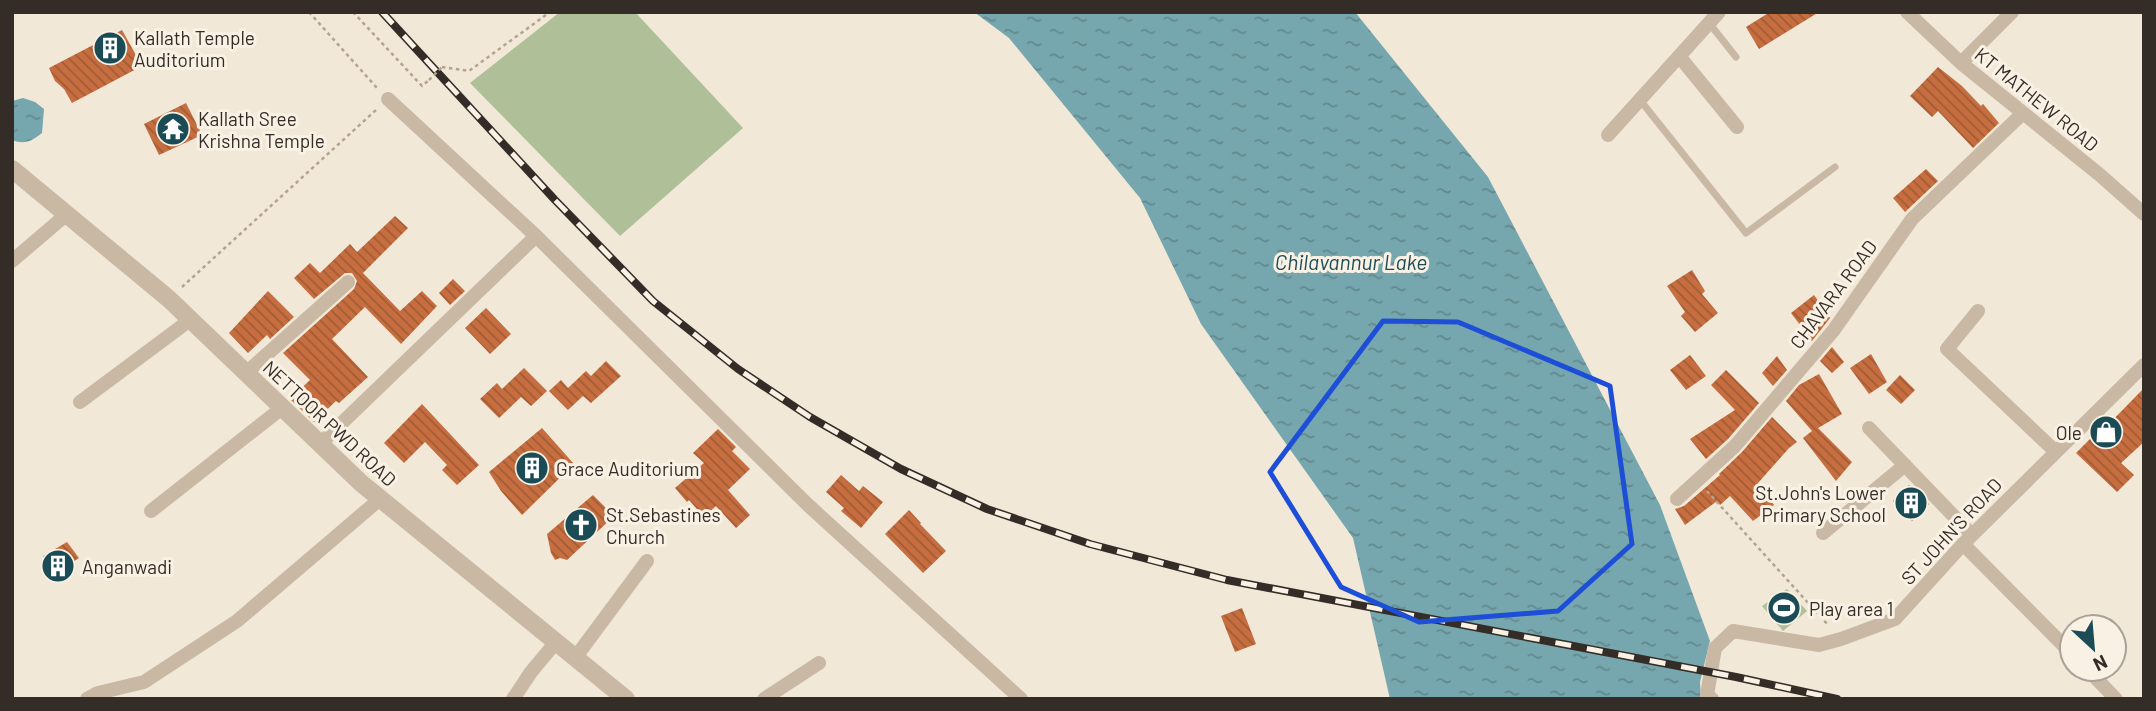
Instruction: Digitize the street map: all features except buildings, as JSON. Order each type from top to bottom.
[{"type":"street","name":"KT MATHEW ROAD","points":[[1907,12],[1961,63],[2144,214]]},
{"type":"street","points":[[1961,63],[2012,12]]},
{"type":"street","points":[[1608,135],[1714,18]]},
{"type":"street","points":[[1679,56],[1737,127]]},
{"type":"street","points":[[388,100],[536,236],[808,505],[1021,699]]},
{"type":"street","name":"CHAVARA ROAD","points":[[1677,499],[1735,446],[1833,331],[1912,219],[2022,114]]},
{"type":"street","name":"NETTOOR PWD ROAD","points":[[12,169],[169,299],[380,499],[626,699]]},
{"type":"street","points":[[12,261],[66,214]]},
{"type":"street","points":[[320,444],[536,236]]},
{"type":"street","points":[[246,373],[348,282]]},
{"type":"street","points":[[1979,311],[1947,349],[2055,452]]},
{"type":"street","points":[[80,402],[190,320]]},
{"type":"street","name":"ST JOHN'S ROAD","points":[[1712,699],[1707,695],[1715,648],[1732,631],[1819,645],[1895,619],[1967,539],[2144,365]]},
{"type":"street","points":[[151,511],[282,408]]},
{"type":"street","points":[[1869,428],[2058,639]]},
{"type":"street","points":[[1823,533],[1905,465]]},
{"type":"street","points":[[87,699],[99,693],[144,682],[237,621],[380,499]]},
{"type":"street","points":[[575,657],[647,561]]},
{"type":"street","points":[[513,699],[531,671],[556,642]]},
{"type":"street","points":[[764,699],[820,663]]},
{"type":"street","points":[[2101,683],[2116,699]]},
{"type":"lane","points":[[1714,18],[1736,57]]},
{"type":"lane","points":[[1640,100],[1746,233],[1835,167]]},
{"type":"path","points":[[169,299],[388,100],[309,12]]},
{"type":"path","points":[[353,12],[422,86],[442,67],[469,71],[550,12]]},
{"type":"path","points":[[1697,480],[1841,639]]},
{"type":"highlighted area","points":[[1383,321],[1458,322],[1610,386],[1632,544],[1558,611],[1419,622],[1341,587],[1270,472]]},
{"type":"green space","points":[[560,12],[635,12],[743,128],[620,236],[470,83]]},
{"type":"green space","name":"Play area 1","points":[[1787,589],[1807,611],[1783,631],[1762,606]]},
{"type":"water","name":"Chilavannur Lake","points":[[974,12],[1355,12],[1488,177],[1660,505],[1710,641],[1700,682],[1701,699],[1390,699],[1353,538],[1201,324],[1140,198],[1009,38]]},
{"type":"water","points":[[23,98],[44,109],[42,133],[32,140],[21,142],[12,140],[12,101]]},
{"type":"railway","points":[[382,12],[555,200],[653,301],[738,369],[810,417],[901,469],[987,509],[1090,544],[1227,580],[1736,677],[1837,699]]},
{"type":"place","name":"Kallath Temple Auditorium","points":[[110,48]]},
{"type":"place","name":"Kallath Sree Krishna Temple","points":[[173,129]]},
{"type":"place","name":"Ole","points":[[2106,432]]},
{"type":"place","name":"Grace Auditorium","points":[[532,468]]},
{"type":"place","name":"St.John's Lower Primary School","points":[[1911,503]]},
{"type":"place","name":"St.Sebastines Church","points":[[581,525]]},
{"type":"place","name":"Anganwadi","points":[[58,566]]},
{"type":"place","name":"Play area 1","points":[[1784,608]]}]
